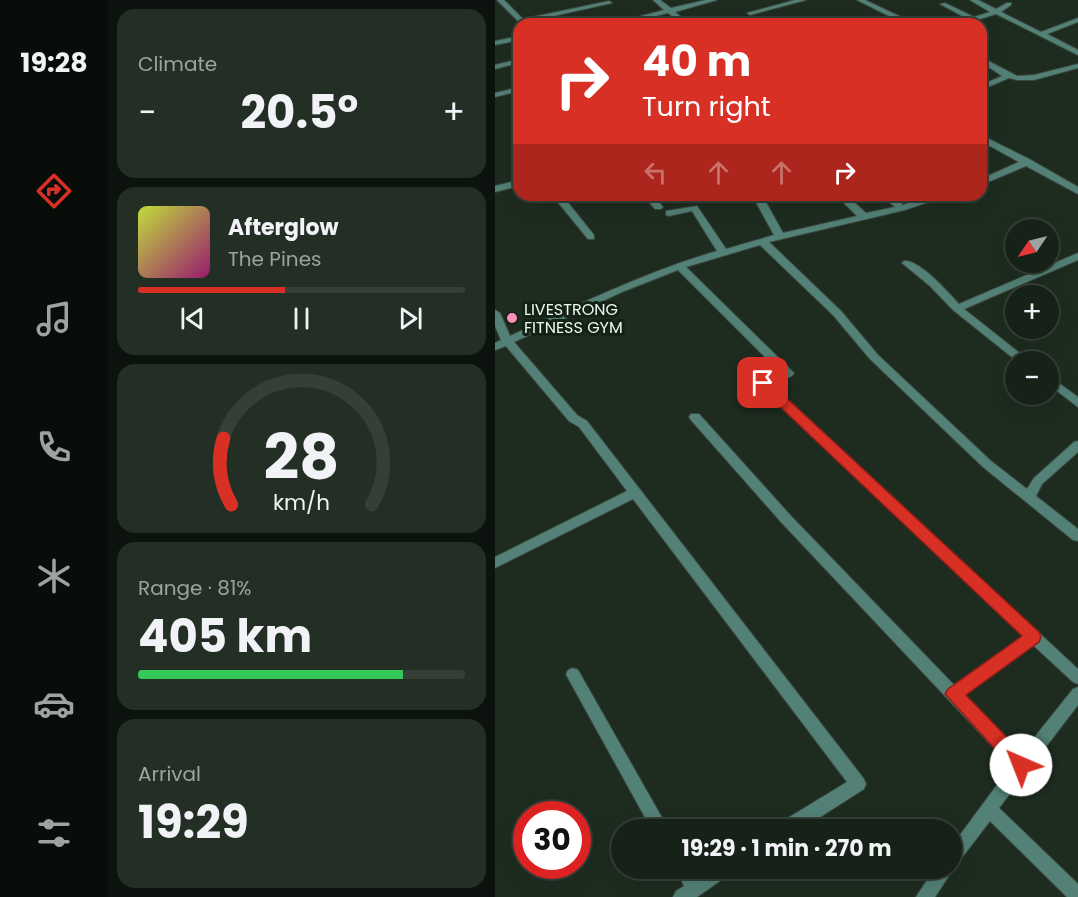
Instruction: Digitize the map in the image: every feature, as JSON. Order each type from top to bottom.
[{"type":"street","points":[[500,0],[519,18]]},
{"type":"street","points":[[656,0],[678,18]]},
{"type":"street","points":[[640,18],[714,0]]},
{"type":"street","points":[[750,13],[803,0]]},
{"type":"street","points":[[860,0],[899,18]]},
{"type":"street","points":[[973,0],[1078,52]]},
{"type":"street","points":[[545,18],[609,3]]},
{"type":"street","points":[[943,4],[972,18]]},
{"type":"street","points":[[977,18],[996,12],[1009,4]]},
{"type":"street","points":[[1041,34],[1078,20]]},
{"type":"street","points":[[495,43],[513,39]]},
{"type":"street","points":[[987,61],[1008,76],[1026,79],[1078,66]]},
{"type":"street","points":[[495,67],[513,63]]},
{"type":"street","points":[[987,85],[1008,76]]},
{"type":"street","points":[[495,95],[513,93]]},
{"type":"street","points":[[987,141],[1078,191]]},
{"type":"street","points":[[987,179],[1028,162]]},
{"type":"street","points":[[495,189],[513,184]]},
{"type":"street","points":[[562,201],[591,237]]},
{"type":"street","points":[[653,201],[658,207]]},
{"type":"street","points":[[760,201],[780,237]]},
{"type":"street","points":[[847,201],[864,217]]},
{"type":"street","points":[[894,201],[902,207]]},
{"type":"street","points":[[500,344],[618,290],[680,266],[762,241],[923,201]]},
{"type":"street","points":[[669,213],[694,208],[723,252]]},
{"type":"street","points":[[762,241],[837,313],[874,357],[987,464],[1078,536]]},
{"type":"street","points":[[957,308],[1078,256]]},
{"type":"street","points":[[907,263],[934,284],[957,308],[1012,351]]},
{"type":"street","points":[[680,266],[788,373],[763,383],[1078,678]]},
{"type":"street","points":[[495,313],[500,344],[573,418],[583,424],[858,784],[802,819]]},
{"type":"street","points":[[1059,388],[1078,403]]},
{"type":"street","points":[[695,417],[786,519],[1021,765]]},
{"type":"street","points":[[1029,497],[1038,481],[1078,445]]},
{"type":"street","points":[[495,563],[635,494]]},
{"type":"street","points":[[954,694],[1033,637]]},
{"type":"street","points":[[573,674],[655,819]]},
{"type":"street","points":[[962,846],[1021,765],[1078,694]]},
{"type":"street","points":[[989,809],[1078,896]]},
{"type":"street","points":[[688,892],[708,879]]},
{"type":"street","points":[[925,897],[938,879]]},
{"type":"place","name":"LIVESTRONG FITNESS GYM","points":[[512,318]]},
{"type":"route","points":[[763,383],[1033,637],[954,694],[1021,765]]}]
